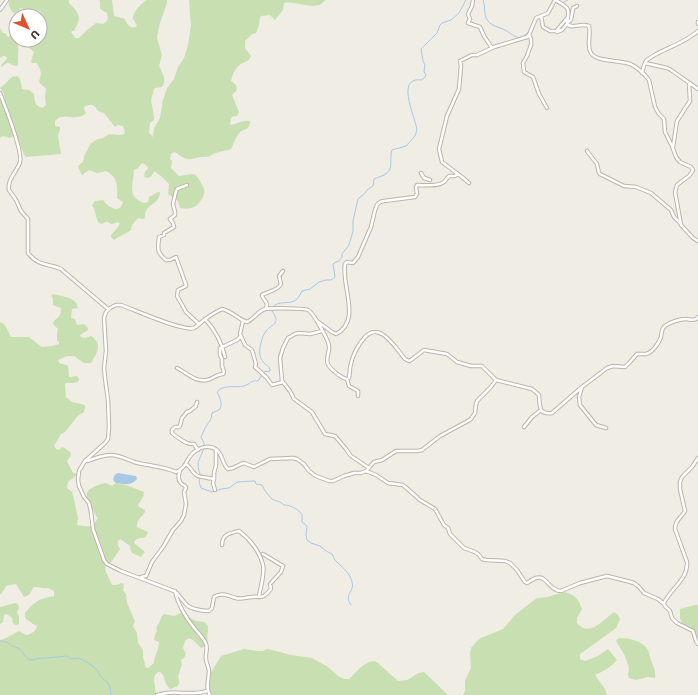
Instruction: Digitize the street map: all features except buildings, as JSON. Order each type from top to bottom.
[{"type":"street","points":[[0,10],[6,0]]},
{"type":"street","points":[[473,0],[468,14],[470,18],[468,23],[470,25],[480,27],[492,48]]},
{"type":"street","points":[[547,108],[539,94],[534,78],[532,75],[524,72],[523,63],[531,45],[529,35],[534,20],[537,17],[548,13],[555,0],[566,7],[568,12],[567,24]]},
{"type":"street","points":[[541,16],[543,27],[550,31],[557,32],[562,30],[570,21],[573,8],[577,6]]},
{"type":"street","points":[[556,31],[568,17]]},
{"type":"street","points":[[567,24],[570,27],[587,24],[589,26],[590,33],[589,47],[592,54],[601,59],[628,63],[635,67],[649,80],[655,107],[664,119],[666,132],[675,154],[679,161],[691,167],[693,170],[689,176],[679,183],[676,188],[675,194],[681,224]]},
{"type":"street","points":[[642,73],[645,63],[648,60],[696,33],[698,30]]},
{"type":"street","points":[[469,182],[442,162],[439,149],[447,116],[459,89],[460,62],[472,55],[527,37],[529,35]]},
{"type":"street","points":[[645,63],[667,68],[698,89]]},
{"type":"street","points":[[673,147],[676,121],[690,101],[689,83]]},
{"type":"street","points":[[0,94],[8,113],[21,156],[20,163],[10,180],[8,188],[20,209],[28,219],[28,254],[37,262],[61,269],[108,309]]},
{"type":"street","points":[[587,151],[597,164],[598,172],[600,174],[624,186],[636,187],[651,193],[671,210],[674,217],[693,238],[698,241]]},
{"type":"street","points":[[420,173],[424,178],[430,180]]},
{"type":"street","points":[[263,554],[283,566],[281,572],[270,584],[271,589],[267,594],[259,597],[241,599],[221,594],[214,597],[212,608],[210,610],[202,610],[187,606],[179,594],[174,591],[121,571],[107,564],[104,560],[93,529],[91,512],[79,486],[78,480],[79,471],[85,461],[105,443],[108,435],[108,400],[104,378],[106,351],[104,318],[106,312],[108,309],[116,305],[121,305],[177,327],[192,329],[205,319],[223,309],[237,316],[243,321],[249,321],[261,311],[266,309],[301,308],[308,310],[316,319],[336,334],[348,321],[350,310],[344,266],[347,262],[353,263],[358,257],[371,227],[377,205],[384,201],[415,197],[417,194],[416,185],[438,184],[444,182],[449,176],[455,176],[458,174]]},
{"type":"street","points":[[422,185],[424,178]]},
{"type":"street","points":[[187,185],[177,189],[176,191],[173,204],[175,214],[170,219],[174,227],[159,238],[158,248],[162,257],[166,260],[176,257],[186,285],[178,291],[177,296],[186,312],[199,324]]},
{"type":"street","points":[[266,309],[267,302],[262,295],[279,287],[281,284],[279,276],[284,272]]},
{"type":"street","points":[[358,396],[358,390],[349,386],[347,379],[349,378],[353,357],[360,342],[372,332],[377,332],[388,339],[405,359],[409,361],[424,350],[448,354],[457,362],[471,366],[482,366],[496,380],[532,389],[539,395],[541,410],[547,414],[552,413],[582,386],[607,368],[613,366],[625,367],[637,354],[645,354],[654,349],[659,341],[662,328],[668,324],[685,319],[694,320],[698,317]]},
{"type":"street","points":[[205,319],[214,331],[222,346],[225,357]]},
{"type":"street","points":[[316,319],[330,345],[327,361],[328,366],[343,378],[347,379]]},
{"type":"street","points":[[243,321],[240,332],[241,336],[245,345],[252,350],[257,369],[272,385],[283,382]]},
{"type":"street","points":[[322,331],[310,334],[295,334],[288,338],[280,355],[283,382],[290,391],[292,397],[312,412],[324,434],[335,436],[351,456],[367,470],[388,483],[402,485],[420,500],[435,509],[444,525],[448,528],[450,534],[464,548],[479,555],[482,559],[505,561],[510,563],[514,566],[525,582],[527,583],[538,577],[545,580],[553,589],[561,591],[580,583],[607,576],[634,583],[644,593],[658,599],[664,604],[670,610],[672,618],[676,623],[693,631],[698,644]]},
{"type":"street","points":[[177,368],[196,379],[207,380],[223,374],[224,372],[220,348],[241,336]]},
{"type":"street","points":[[85,461],[105,455],[115,455],[150,466],[176,472],[186,464],[192,454],[208,446],[220,452],[228,469],[244,463],[254,467],[270,458],[297,459],[316,476],[333,481],[344,476],[367,470],[374,462],[382,460],[396,451],[422,450],[440,436],[471,419],[475,413],[477,401],[496,380]]},
{"type":"street","points":[[582,386],[579,397],[580,405],[596,425],[606,428]]},
{"type":"street","points":[[197,402],[196,406],[187,412],[182,418],[180,426],[175,427],[172,430],[172,433],[185,442],[194,444],[198,450]]},
{"type":"street","points":[[524,427],[532,417],[541,410]]},
{"type":"street","points":[[215,490],[213,483],[216,465],[216,449]]},
{"type":"street","points":[[664,604],[685,575],[687,567],[687,562],[675,529],[675,525],[686,511],[680,489],[680,482],[698,458]]},
{"type":"street","points":[[186,464],[190,466],[192,471],[198,477],[214,479]]},
{"type":"street","points":[[136,577],[145,577],[152,562],[173,530],[181,521],[184,514],[186,504],[184,492],[186,488],[180,482],[180,470]]},
{"type":"street","points":[[222,544],[224,537],[227,534],[239,532],[254,547],[263,566],[259,597]]},
{"type":"street","points":[[147,574],[149,581]]},
{"type":"street","points":[[174,591],[184,614],[206,644],[206,659],[209,670],[207,692],[210,695]]},
{"type":"street","points":[[158,695],[207,692]]},
{"type":"green space","points":[[10,0],[69,0],[69,3],[77,12],[79,18],[74,31],[71,32],[75,38],[79,38],[96,23],[103,24],[107,21],[107,13],[100,9],[99,0],[112,0],[114,16],[125,19],[128,25],[135,27],[137,26],[133,17],[143,3],[147,0],[167,0],[157,38],[162,55],[159,66],[164,77],[164,82],[162,87],[154,89],[151,100],[154,120],[150,123],[149,133],[153,137],[154,128],[160,118],[167,88],[174,79],[178,67],[184,58],[188,45],[191,25],[189,0],[325,0],[317,6],[284,3],[283,10],[275,20],[270,15],[261,16],[256,33],[252,34],[245,41],[245,48],[251,56],[234,71],[231,81],[236,85],[237,90],[232,95],[239,112],[237,116],[231,118],[230,125],[247,121],[250,121],[250,124],[248,128],[239,133],[231,149],[214,153],[208,157],[190,159],[182,157],[175,152],[171,154],[171,168],[179,176],[192,174],[196,175],[202,184],[204,193],[199,203],[192,208],[180,208],[178,201],[168,194],[169,184],[161,176],[154,171],[151,177],[144,177],[148,168],[143,163],[134,170],[132,188],[133,194],[137,199],[144,203],[148,202],[149,197],[160,192],[159,197],[147,209],[145,218],[138,218],[132,225],[131,230],[114,240],[111,235],[120,223],[99,223],[92,205],[95,201],[103,200],[112,208],[117,209],[121,207],[123,202],[117,198],[117,186],[115,179],[106,171],[97,173],[89,170],[82,175],[78,167],[83,162],[84,156],[91,143],[109,134],[124,134],[125,132],[123,126],[118,125],[115,127],[104,113],[98,111],[94,106],[89,105],[84,107],[86,113],[82,116],[62,117],[55,121],[55,126],[60,127],[58,136],[61,154],[26,157],[16,134],[10,138],[3,136],[0,138],[0,100],[4,94],[0,88],[10,79],[17,76],[21,81],[22,89],[29,90],[34,94],[36,104],[39,107],[42,108],[46,105],[46,89],[39,82],[41,74],[40,69],[37,63],[32,63],[31,61],[34,52],[29,48],[48,48],[48,8],[10,8]]},
{"type":"green space","points":[[0,28],[8,37],[8,48],[18,48],[18,65],[16,66],[7,63],[1,67],[7,57],[4,56],[0,58]]},
{"type":"green space","points":[[54,294],[69,298],[76,302],[78,308],[72,309],[71,318],[75,319],[77,325],[84,324],[88,328],[88,330],[80,335],[81,337],[86,338],[91,336],[95,339],[98,345],[97,352],[91,363],[84,363],[74,356],[67,356],[58,360],[59,363],[68,366],[69,377],[76,376],[79,379],[78,382],[66,383],[66,397],[72,402],[85,405],[83,413],[80,414],[65,432],[61,434],[54,446],[59,450],[63,447],[70,452],[71,455],[67,461],[73,473],[77,474],[68,482],[67,488],[73,495],[78,518],[77,525],[90,526],[94,524],[98,518],[87,495],[88,491],[95,486],[106,483],[112,486],[116,483],[144,492],[138,505],[145,510],[145,512],[138,520],[137,527],[148,532],[144,538],[137,539],[134,543],[144,551],[144,553],[141,557],[132,553],[130,546],[120,539],[118,541],[118,545],[120,549],[112,561],[105,567],[112,585],[121,583],[124,584],[123,590],[126,594],[127,603],[135,621],[133,626],[137,633],[138,643],[143,650],[146,668],[154,663],[159,642],[154,640],[157,631],[156,629],[164,614],[174,616],[185,611],[193,620],[204,622],[208,626],[207,646],[201,648],[189,638],[185,641],[183,648],[186,654],[181,660],[182,664],[178,677],[178,686],[170,689],[160,672],[155,675],[154,680],[156,695],[0,695],[0,640],[19,631],[26,635],[35,631],[37,626],[25,618],[25,613],[38,601],[54,596],[54,591],[34,587],[29,595],[24,597],[16,584],[6,586],[0,595],[0,322],[5,326],[11,337],[29,337],[42,347],[59,344],[57,340],[58,329],[53,324],[60,315],[61,309],[53,305],[51,295]]},
{"type":"green space","points":[[565,592],[574,596],[579,602],[582,609],[577,618],[577,623],[586,629],[601,623],[614,612],[620,619],[616,628],[580,654],[580,659],[585,661],[598,656],[608,649],[617,660],[607,669],[595,675],[605,689],[607,695],[463,695],[465,691],[465,681],[471,668],[471,648],[477,641],[503,629],[516,614],[537,598]]},
{"type":"green space","points":[[15,603],[18,604],[19,608],[17,612],[19,624],[14,624],[12,618],[7,614],[4,615],[3,622],[0,624],[0,607]]},
{"type":"green space","points":[[698,605],[698,639],[694,631],[682,623],[680,618],[680,609]]},
{"type":"green space","points":[[620,638],[636,641],[646,647],[654,669],[655,678],[648,677],[636,680],[629,678],[629,668],[625,656],[616,641]]},
{"type":"green space","points":[[244,649],[263,651],[267,649],[312,658],[328,667],[344,679],[349,679],[361,667],[374,661],[398,681],[407,680],[419,673],[424,672],[448,695],[212,695],[208,682],[208,676],[221,656]]},
{"type":"water","points":[[118,473],[136,476],[137,479],[130,484],[116,483],[113,480],[115,475]]},
{"type":"waterway","points":[[273,307],[278,303],[294,301],[298,298],[302,291],[310,289],[319,282],[331,280],[335,277],[333,264],[339,261],[349,245],[353,231],[353,221],[358,199],[373,186],[374,179],[389,171],[392,150],[406,146],[415,136],[417,130],[408,97],[408,90],[409,84],[416,80],[422,80],[426,76],[421,49],[437,33],[442,23],[451,20],[459,13],[466,0]]},
{"type":"waterway","points":[[483,0],[488,21],[516,37],[519,38],[525,35],[529,31],[533,22]]},
{"type":"waterway","points":[[562,3],[568,0]]},
{"type":"waterway","points":[[200,475],[198,462],[204,445],[201,437],[211,419],[212,413],[219,410],[221,406],[221,401],[217,392],[222,388],[241,387],[258,381],[264,372],[270,371],[269,367],[264,363],[260,355],[260,345],[264,334],[276,321],[272,310]]},
{"type":"waterway","points":[[200,478],[199,482],[201,488],[212,492],[229,488],[238,482],[255,481],[256,484],[262,485],[272,499],[300,512],[302,514],[302,522],[307,526],[307,540],[332,554],[335,560],[350,576],[352,588],[348,598],[351,605]]},
{"type":"waterway","points":[[0,641],[18,648],[27,658],[31,660],[67,656],[71,659],[78,658],[83,660],[94,667],[100,676],[108,683],[111,695]]}]
